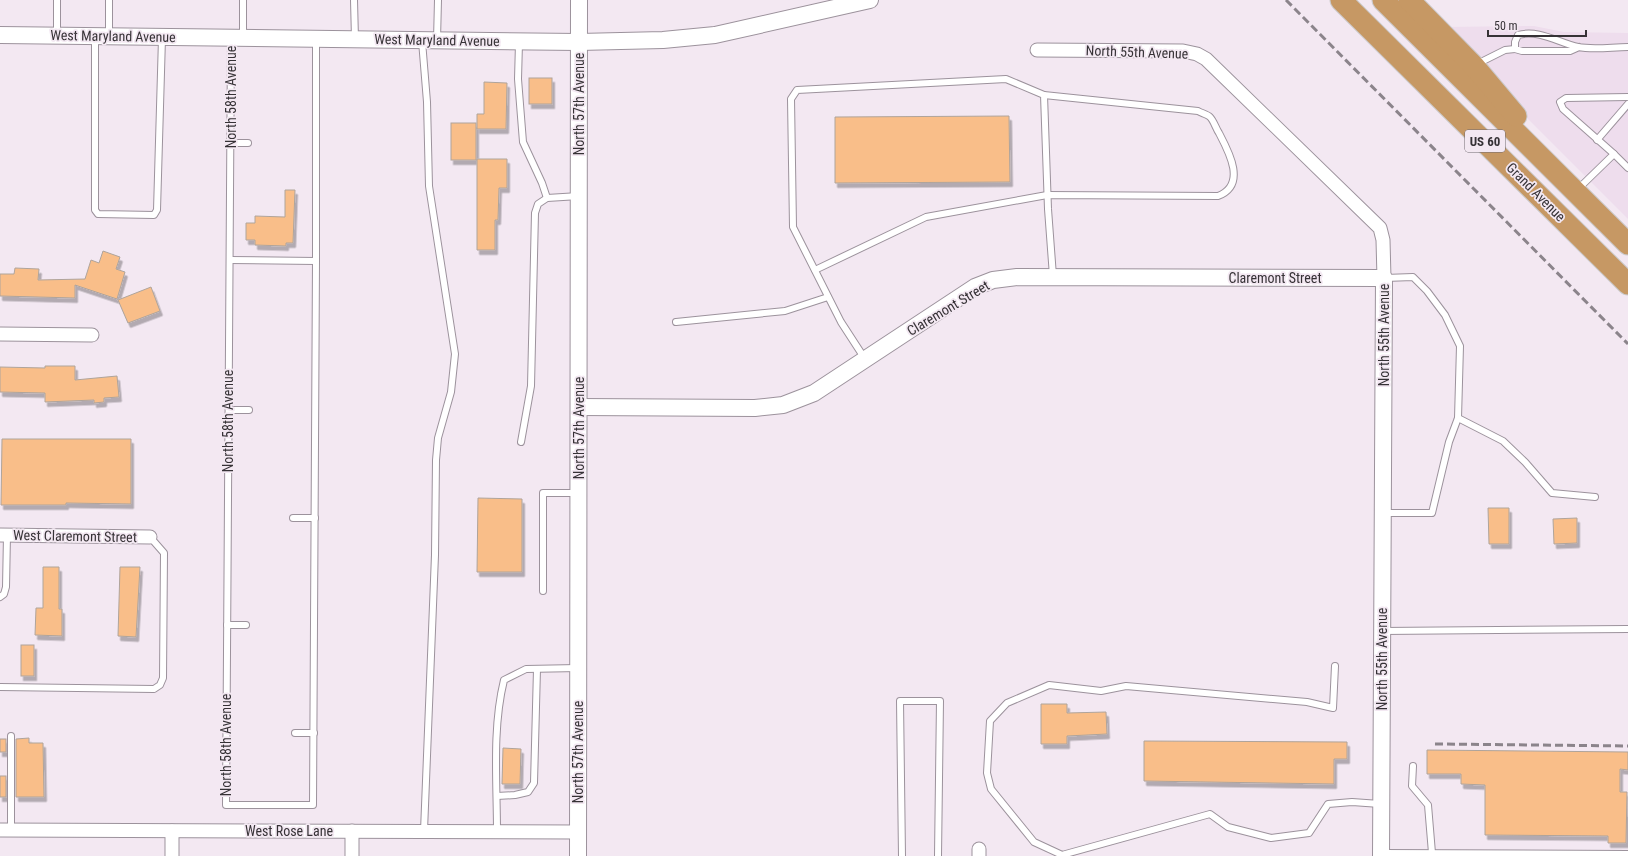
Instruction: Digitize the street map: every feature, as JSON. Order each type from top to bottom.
[{"type":"highway","name":"Grand Avenue","points":[[1341,0],[1628,284]]},
{"type":"highway","name":"Grand Avenue","points":[[1383,0],[1628,244]]},
{"type":"highway","points":[[1409,0],[1474,66],[1503,99],[1575,192]]},
{"type":"street","name":"North 57th Avenue","points":[[578,856],[579,0]]},
{"type":"street","name":"West Maryland Avenue","points":[[0,35],[579,42],[663,40],[715,35],[870,0]]},
{"type":"street","name":"North 55th Avenue","points":[[1037,50],[1183,51],[1197,54],[1206,60],[1380,228],[1383,240],[1384,278],[1384,513],[1381,854]]},
{"type":"street","name":"Claremont Street","points":[[579,407],[755,408],[783,405],[814,393],[976,288],[993,280],[1017,277],[1384,278]]},
{"type":"street","points":[[0,334],[92,335]]},
{"type":"street","name":"West Claremont Street","points":[[3,535],[150,537]]},
{"type":"street","name":"West Rose Lane","points":[[5,830],[578,832]]},
{"type":"street","points":[[172,831],[172,856]]},
{"type":"street","points":[[352,831],[352,856]]},
{"type":"lane","points":[[57,0],[57,36]]},
{"type":"lane","points":[[110,0],[102,36],[95,210],[98,214],[154,214],[157,210],[162,37]]},
{"type":"lane","name":"North 58th Avenue","points":[[243,0],[237,38],[230,143],[226,805],[313,805],[314,733]]},
{"type":"lane","points":[[354,0],[355,39]]},
{"type":"lane","points":[[424,831],[435,555],[436,460],[438,438],[452,392],[455,354],[429,186],[427,102],[430,40],[438,0]]},
{"type":"lane","points":[[1515,49],[1515,42],[1518,35],[1523,34],[1544,36],[1579,47],[1628,47]]},
{"type":"lane","points":[[295,733],[314,733],[316,38]]},
{"type":"lane","points":[[519,41],[518,79],[523,142],[542,183],[547,198]]},
{"type":"lane","points":[[1474,66],[1505,50],[1570,51],[1579,47]]},
{"type":"lane","points":[[815,270],[926,217],[1047,195],[1218,196],[1226,193],[1232,183],[1234,171],[1231,155],[1210,117],[1198,111],[1044,96],[1006,79],[797,90],[791,99],[793,227],[840,322],[865,360]]},
{"type":"lane","points":[[1044,96],[1047,195],[1053,277]]},
{"type":"lane","points":[[1628,97],[1561,100],[1560,105],[1563,110],[1628,168]]},
{"type":"lane","points":[[1598,140],[1628,104]]},
{"type":"lane","points":[[230,143],[248,143]]},
{"type":"lane","points":[[1575,192],[1614,154]]},
{"type":"lane","points":[[521,442],[531,386],[535,213],[538,204],[547,198],[579,196]]},
{"type":"lane","points":[[230,260],[316,261]]},
{"type":"lane","points":[[1384,278],[1413,277],[1427,290],[1445,315],[1460,346],[1458,418],[1449,442],[1432,514],[1384,513]]},
{"type":"lane","points":[[676,322],[785,311],[828,297]]},
{"type":"lane","points":[[229,410],[249,410]]},
{"type":"lane","points":[[1458,418],[1504,441],[1552,493],[1596,497]]},
{"type":"lane","points":[[543,591],[543,493],[578,493]]},
{"type":"lane","points":[[293,518],[315,518]]},
{"type":"lane","points":[[0,597],[4,594],[6,587],[3,535]]},
{"type":"lane","points":[[0,687],[154,689],[160,685],[163,678],[164,553],[150,537]]},
{"type":"lane","points":[[227,625],[246,626]]},
{"type":"lane","points":[[1382,630],[1628,628]]},
{"type":"lane","points":[[1335,666],[1333,708],[1306,702],[1126,686],[1101,691],[1049,685],[1008,703],[990,721],[987,773],[991,789],[1034,842],[1062,855],[1210,814],[1228,827],[1271,838],[1309,833],[1328,804],[1352,802],[1382,804]]},
{"type":"lane","points":[[497,832],[497,731],[500,699],[504,680],[526,669],[578,668]]},
{"type":"lane","points":[[497,796],[515,795],[528,792],[534,783],[536,669]]},
{"type":"lane","points":[[902,856],[900,701],[940,701],[938,856]]},
{"type":"lane","points":[[5,830],[10,736]]},
{"type":"lane","points":[[1413,766],[1412,786],[1428,805],[1432,853]]},
{"type":"lane","points":[[1381,854],[1628,854]]},
{"type":"shaded area","points":[[1534,26],[1564,32],[1628,33],[1628,219],[1495,86],[1444,27]]},
{"type":"building","points":[[529,78],[552,78],[552,104],[529,104]]},
{"type":"building","points":[[484,82],[507,83],[506,129],[477,129],[477,114],[484,114]]},
{"type":"building","points":[[1009,116],[1010,182],[835,183],[835,117]]},
{"type":"building","points":[[451,123],[476,123],[476,160],[451,160]]},
{"type":"building","points":[[477,159],[507,159],[507,188],[499,188],[498,220],[495,220],[495,250],[477,250]]},
{"type":"building","points":[[285,190],[295,190],[293,243],[286,243],[286,246],[255,245],[255,240],[246,240],[246,223],[255,223],[255,216],[285,217]]},
{"type":"building","points":[[103,251],[120,257],[116,269],[125,272],[117,299],[75,285],[75,298],[0,296],[0,274],[14,274],[15,268],[39,269],[38,280],[85,279],[91,260],[99,263]]},
{"type":"building","points":[[151,287],[160,311],[128,323],[118,300]]},
{"type":"building","points":[[45,366],[75,366],[75,380],[117,376],[119,397],[104,398],[104,402],[94,403],[94,400],[45,402],[45,393],[0,392],[0,367],[45,368]]},
{"type":"building","points":[[2,439],[131,439],[131,504],[66,503],[66,505],[1,505]]},
{"type":"building","points":[[478,498],[522,499],[522,572],[477,572]]},
{"type":"building","points":[[1488,508],[1509,508],[1509,544],[1489,544]]},
{"type":"building","points":[[1577,518],[1577,543],[1554,544],[1553,519]]},
{"type":"building","points":[[43,567],[59,567],[59,609],[62,609],[62,636],[35,635],[36,608],[43,608]]},
{"type":"building","points":[[120,567],[140,567],[136,637],[118,636]]},
{"type":"building","points":[[21,645],[34,645],[34,676],[21,676]]},
{"type":"building","points":[[1041,704],[1067,704],[1067,713],[1106,712],[1107,734],[1067,736],[1067,744],[1041,744]]},
{"type":"building","points":[[29,738],[29,743],[43,743],[44,797],[16,797],[16,739]]},
{"type":"building","points":[[0,739],[6,739],[6,752],[0,752]]},
{"type":"building","points":[[1144,741],[1347,742],[1347,759],[1334,759],[1334,784],[1144,781]]},
{"type":"building","points":[[503,748],[521,749],[520,784],[502,784]]},
{"type":"building","points":[[1427,750],[1628,752],[1628,770],[1620,769],[1620,792],[1627,792],[1626,843],[1608,843],[1608,836],[1485,835],[1485,785],[1461,784],[1461,774],[1427,774]]},
{"type":"building","points":[[0,776],[6,776],[6,797],[0,797]]},
{"type":"railway","points":[[1286,0],[1628,344]]},
{"type":"railway","points":[[1435,744],[1628,746]]}]
